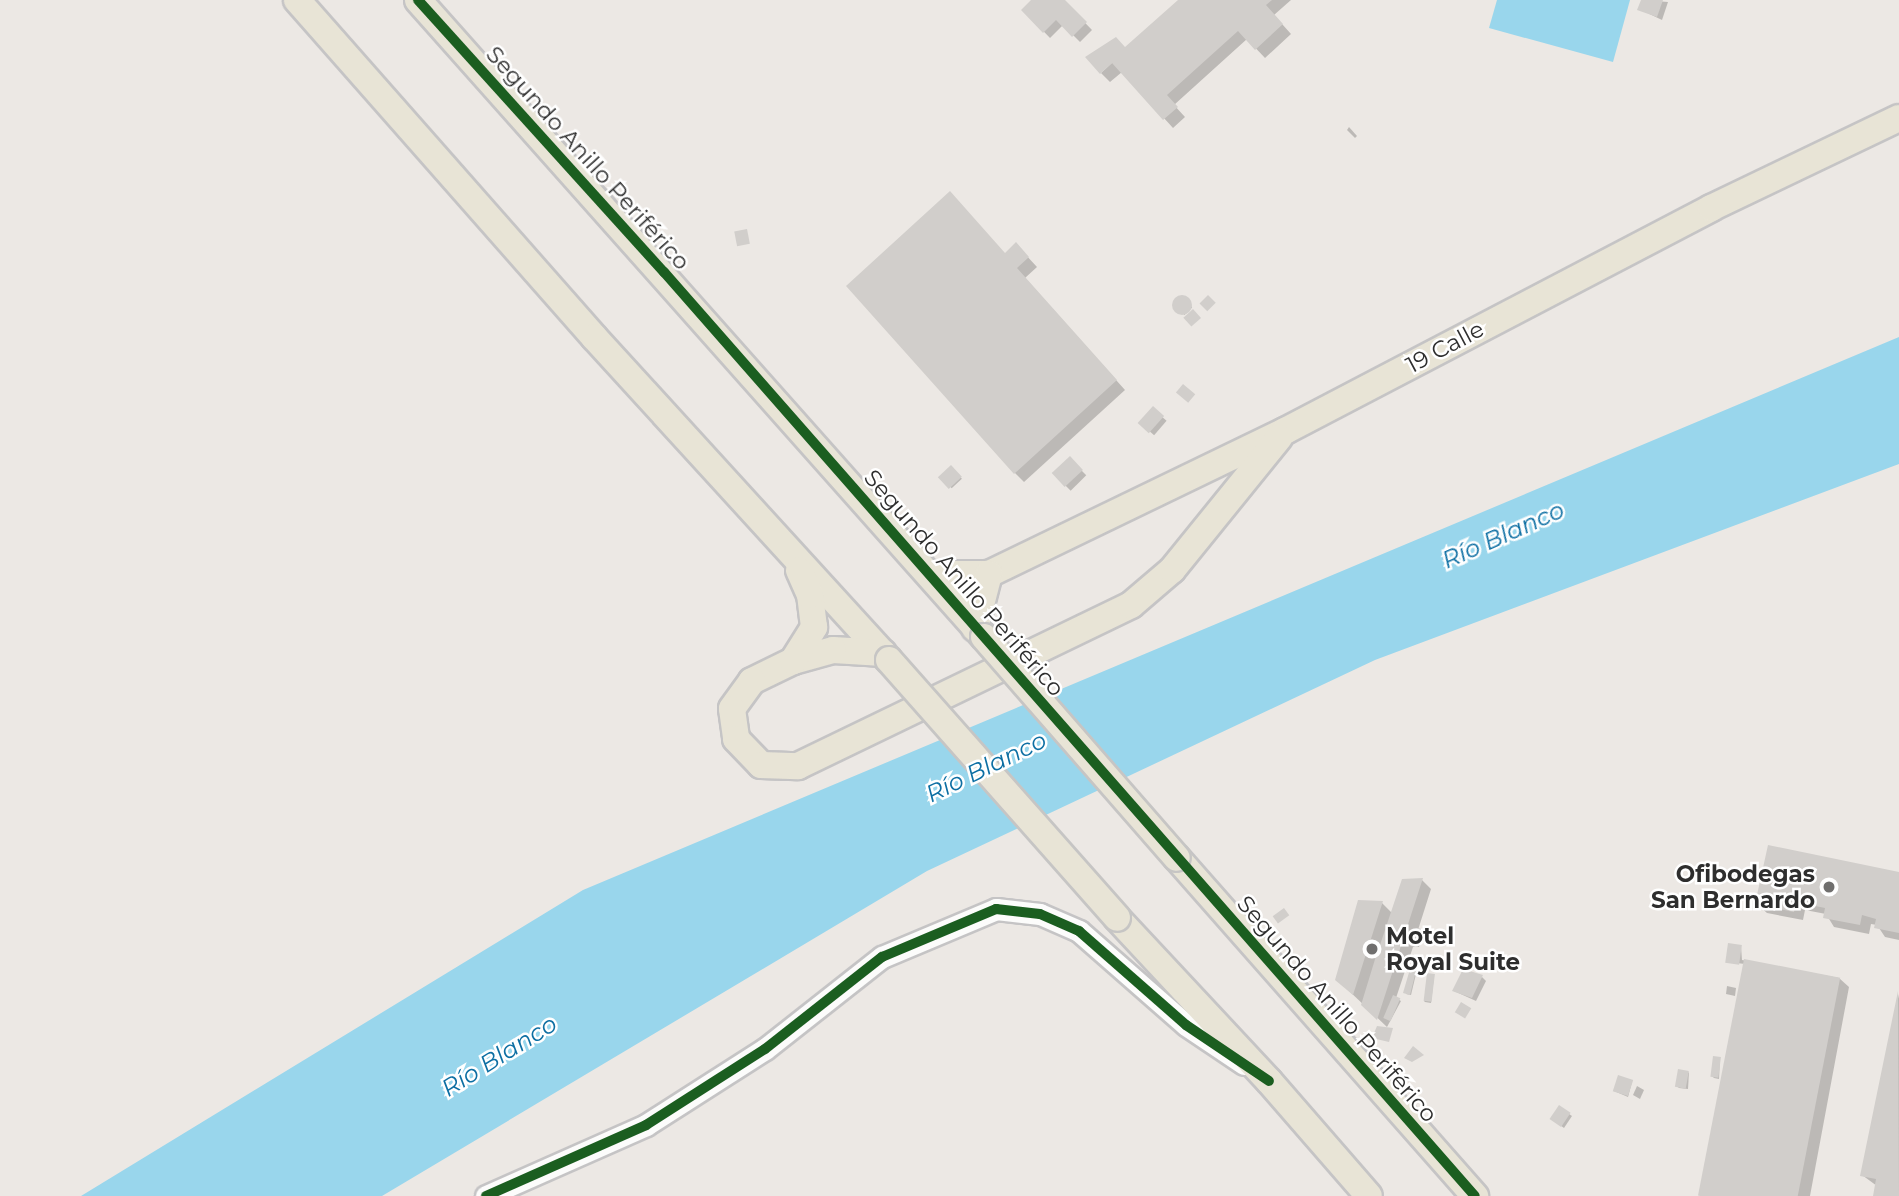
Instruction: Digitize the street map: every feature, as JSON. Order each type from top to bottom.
[{"type":"main road","points":[[297,0],[886,657],[1116,918],[1269,1080],[1368,1196]]},
{"type":"main road","name":"Segundo Anillo Periférico","points":[[418,0],[929,574],[1475,1196]]},
{"type":"main road","name":"19 Calle","points":[[929,574],[989,574],[1285,431],[1710,208],[1899,118]]},
{"type":"main road","points":[[886,657],[848,648],[793,661],[752,681],[732,709],[736,739],[761,765],[779,769],[811,762],[1131,605],[1172,570],[1285,431]]},
{"type":"main road","points":[[791,552],[814,615],[808,641],[793,661]]},
{"type":"main road","points":[[980,632],[989,574]]},
{"type":"street","points":[[486,1196],[646,1125],[765,1049],[882,957],[996,909],[1040,914],[1079,931],[1186,1025],[1269,1080]]},
{"type":"water","points":[[1497,0],[1630,0],[1613,62],[1489,28]]},
{"type":"water","name":"Río Blanco","points":[[1899,337],[1899,464],[1375,660],[927,871],[382,1196],[81,1196],[583,890]]},
{"type":"building","points":[[1031,0],[1065,0],[1087,22],[1072,37],[1056,20],[1043,33],[1021,10]]},
{"type":"building","points":[[1178,0],[1272,0],[1266,5],[1283,24],[1255,50],[1238,31],[1167,95],[1178,107],[1163,120],[1112,63],[1100,74],[1085,57],[1116,37],[1125,47]]},
{"type":"building","points":[[1641,0],[1663,0],[1657,17],[1637,10]]},
{"type":"building","points":[[950,191],[1005,253],[1016,242],[1029,257],[1017,268],[1117,380],[1014,474],[846,286]]},
{"type":"building","points":[[747,229],[750,244],[737,246],[734,231]]},
{"type":"building","points":[[1182,295],[1189,298],[1192,305],[1189,312],[1182,315],[1175,312],[1172,305],[1175,298]]},
{"type":"building","points":[[1208,295],[1216,303],[1207,311],[1200,303]]},
{"type":"building","points":[[1193,309],[1201,318],[1191,327],[1183,318]]},
{"type":"building","points":[[1183,384],[1195,394],[1188,403],[1176,392]]},
{"type":"building","points":[[1153,406],[1164,416],[1149,433],[1138,423]]},
{"type":"building","points":[[1070,456],[1083,470],[1065,487],[1052,473]]},
{"type":"building","points":[[951,465],[962,477],[949,489],[938,477]]},
{"type":"building","name":"Ofibodegas San Bernardo","points":[[1768,845],[1899,872],[1899,933],[1874,928],[1876,919],[1862,915],[1860,925],[1823,918],[1825,908],[1796,902],[1794,912],[1755,904]]},
{"type":"building","name":"Motel Royal Suite","points":[[1423,878],[1377,1020],[1361,1005],[1376,956],[1366,954],[1353,995],[1335,980],[1358,900],[1383,901],[1370,942],[1380,945],[1402,879]]},
{"type":"building","points":[[1284,908],[1289,915],[1278,924],[1273,916]]},
{"type":"building","points":[[1416,928],[1424,929],[1418,947],[1410,946]]},
{"type":"building","points":[[1728,943],[1742,945],[1739,965],[1725,963]]},
{"type":"building","points":[[1744,959],[1840,978],[1798,1196],[1698,1196]]},
{"type":"building","points":[[1410,969],[1416,971],[1410,995],[1403,993]]},
{"type":"building","points":[[1463,969],[1483,975],[1472,998],[1452,991]]},
{"type":"building","points":[[1427,973],[1435,974],[1432,1002],[1424,1001]]},
{"type":"building","points":[[1898,991],[1899,1196],[1873,1196],[1876,1179],[1860,1176]]},
{"type":"building","points":[[1393,995],[1400,998],[1391,1021],[1383,1018]]},
{"type":"building","points":[[1461,1002],[1471,1008],[1465,1018],[1455,1012]]},
{"type":"building","points":[[1377,1026],[1393,1028],[1389,1042],[1372,1038]]},
{"type":"building","points":[[1413,1046],[1424,1055],[1412,1062],[1404,1058]]},
{"type":"building","points":[[1713,1056],[1721,1057],[1718,1078],[1710,1077]]},
{"type":"building","points":[[1678,1069],[1689,1071],[1686,1089],[1675,1087]]},
{"type":"building","points":[[1618,1075],[1633,1080],[1628,1096],[1613,1091]]},
{"type":"building","points":[[1559,1105],[1571,1113],[1561,1127],[1549,1119]]},
{"type":"cycle path","points":[[418,0],[664,272],[1475,1196]]},
{"type":"cycle path","points":[[486,1196],[646,1125],[765,1049],[882,957],[996,909],[1040,914],[1079,931],[1186,1025],[1269,1081]]},
{"type":"place","name":"Ofibodegas San Bernardo","points":[[1829,887]]},
{"type":"place","name":"Motel Royal Suite","points":[[1372,949]]}]
